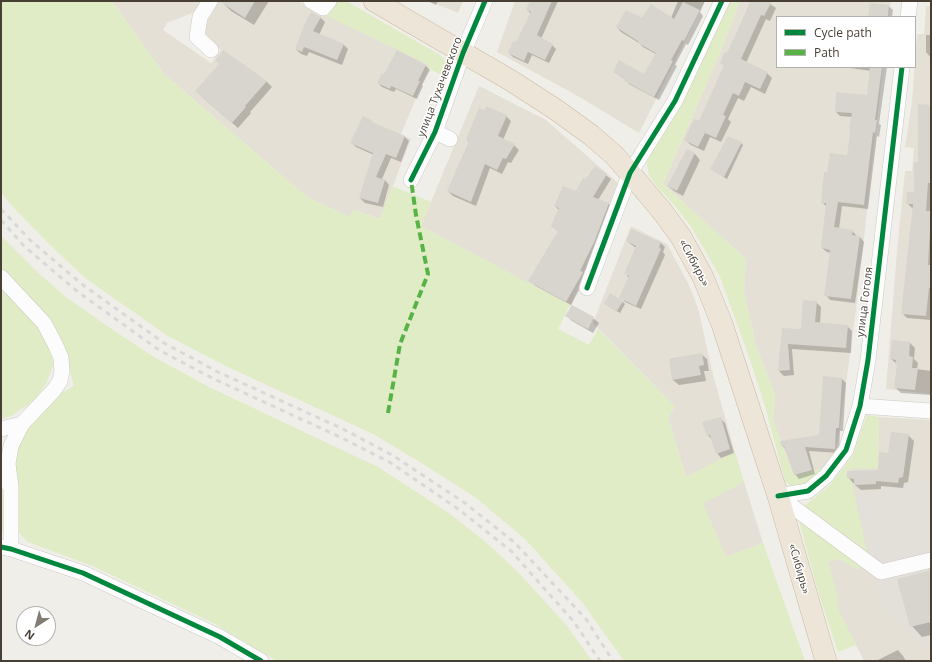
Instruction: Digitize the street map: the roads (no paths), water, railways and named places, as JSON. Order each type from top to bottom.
[{"type":"highway","name":"«Сибирь»","points":[[374,1],[510,80],[555,109],[591,135],[614,155],[630,173],[662,211],[681,237],[703,277],[722,324],[778,496],[826,661]]},
{"type":"street","points":[[210,1],[200,17],[197,37],[212,50]]},
{"type":"street","points":[[311,1],[323,8],[329,1]]},
{"type":"street","name":"улица Тухачевского","points":[[411,180],[435,132],[462,53],[485,1]]},
{"type":"street","points":[[587,288],[630,173],[675,101],[722,1]]},
{"type":"street","points":[[908,16],[910,1]]},
{"type":"street","name":"улица Гоголя","points":[[778,496],[808,491],[826,476],[846,450],[860,406],[868,360],[902,68]]},
{"type":"street","points":[[435,132],[450,140]]},
{"type":"street","points":[[1,277],[44,323],[61,358],[62,371],[60,381],[54,390],[22,424],[11,446],[8,464],[11,487],[6,548],[83,573],[220,637],[261,661]]},
{"type":"street","points":[[860,406],[931,411]]},
{"type":"street","points":[[1,429],[22,424]]},
{"type":"street","points":[[1,475],[11,487]]},
{"type":"street","points":[[778,496],[881,572],[931,560]]},
{"type":"railway","points":[[1,209],[30,240],[83,285],[164,343],[218,372],[343,429],[392,455],[465,503],[515,543],[586,619],[613,661]]},
{"type":"railway","points":[[1,220],[24,246],[78,292],[159,350],[212,378],[340,437],[391,463],[461,511],[512,552],[574,622],[600,661]]}]
